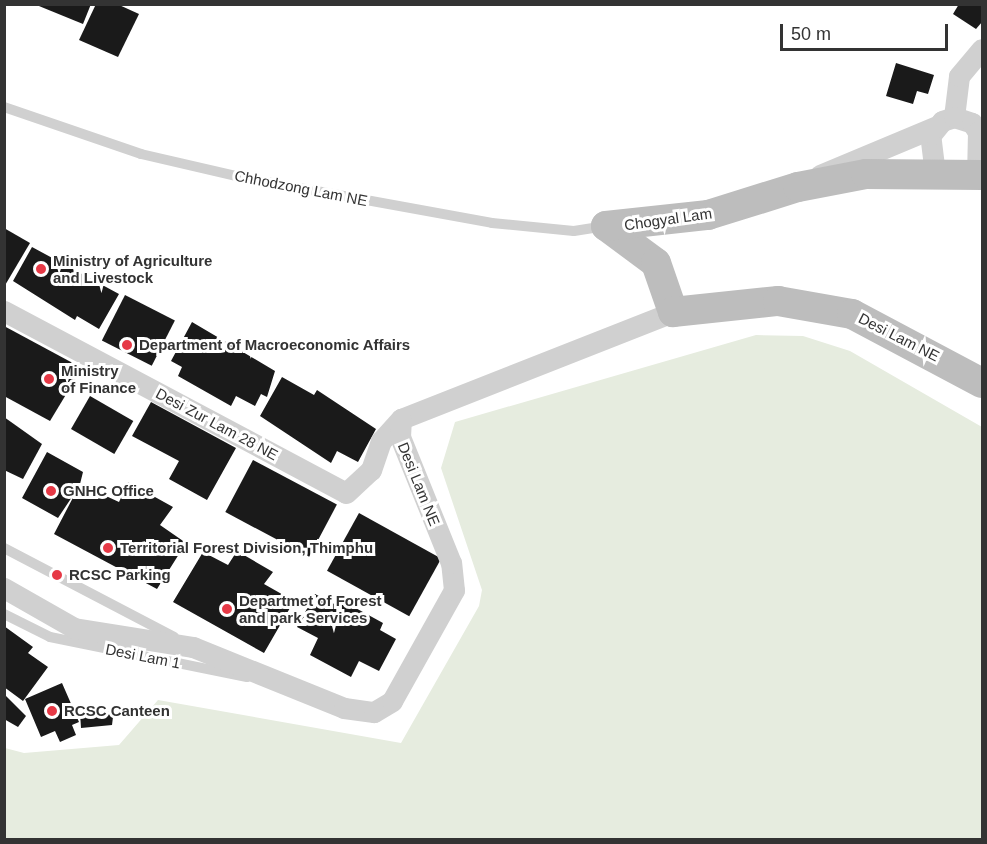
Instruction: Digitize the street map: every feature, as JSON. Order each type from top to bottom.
[{"type":"main road","name":"Chogyal Lam","points":[[606,226],[681,218],[798,187],[866,174],[980,175]]},
{"type":"main road","points":[[656,263],[681,218]]},
{"type":"main road","points":[[606,226],[656,263],[674,312]]},
{"type":"main road","name":"Desi Lam NE","points":[[674,312],[778,301],[852,314],[982,383]]},
{"type":"street","points":[[935,174],[929,146],[944,122],[959,76],[982,49]]},
{"type":"street","points":[[944,122],[972,123],[980,133],[980,175]]},
{"type":"street","name":"Chogyal Lam","points":[[798,187],[858,155],[944,122]]},
{"type":"street","name":"Desi Zur Lam 28 NE","points":[[4,311],[346,493],[371,470],[381,441],[401,419]]},
{"type":"street","name":"Desi Lam NE","points":[[4,588],[74,628],[193,647],[344,708],[374,712],[392,701],[454,590],[451,563],[400,437],[401,419],[674,312]]},
{"type":"lane","name":"Chhodzong Lam NE","points":[[4,107],[141,154],[245,178],[492,223],[574,231],[606,226]]},
{"type":"lane","points":[[4,548],[193,647]]},
{"type":"lane","name":"Desi Lam 1","points":[[4,614],[50,637],[285,685]]},
{"type":"shaded area","points":[[756,335],[803,336],[850,351],[982,427],[982,839],[5,839],[5,748],[24,753],[119,745],[158,700],[401,743],[479,606],[482,590],[441,468],[455,422]]},
{"type":"building","points":[[34,4],[91,4],[83,24]]},
{"type":"building","points":[[96,4],[117,4],[139,14],[118,57],[79,40]]},
{"type":"building","points":[[959,4],[982,4],[982,22],[976,29],[953,14]]},
{"type":"building","points":[[896,63],[934,75],[928,94],[917,91],[913,104],[886,96]]},
{"type":"building","points":[[4,228],[30,243],[4,287]]},
{"type":"building","points":[[32,247],[119,294],[99,329],[77,316],[75,320],[13,281]]},
{"type":"building","points":[[125,295],[175,320],[152,366],[102,340]]},
{"type":"building","points":[[192,322],[275,371],[267,397],[261,394],[255,406],[236,396],[231,406],[178,376],[182,367],[171,361]]},
{"type":"building","points":[[4,326],[82,368],[50,421],[4,396]]},
{"type":"building","points":[[282,377],[314,395],[317,390],[376,429],[358,462],[337,451],[331,463],[260,416]]},
{"type":"building","points":[[90,396],[133,421],[114,454],[71,429]]},
{"type":"building","points":[[151,402],[236,448],[207,500],[169,479],[179,461],[132,436]]},
{"type":"building","points":[[4,417],[42,444],[23,479],[4,470]]},
{"type":"building","points":[[47,452],[83,472],[80,484],[119,502],[128,482],[173,507],[160,525],[186,543],[157,589],[54,534],[78,488],[58,518],[22,498]]},
{"type":"building","points":[[253,460],[337,505],[309,557],[225,512]]},
{"type":"building","points":[[359,513],[441,559],[409,616],[327,571]]},
{"type":"building","points":[[237,551],[273,572],[264,584],[294,601],[264,653],[173,602],[203,552],[228,565]]},
{"type":"building","points":[[315,594],[338,606],[341,600],[383,623],[380,630],[396,639],[379,671],[359,661],[351,677],[310,655],[318,638],[297,627]]},
{"type":"building","points":[[4,626],[33,647],[28,653],[48,667],[23,701],[4,687]]},
{"type":"building","name":"RCSC Canteen","points":[[62,683],[79,722],[72,725],[76,735],[60,742],[55,731],[41,737],[25,699]]},
{"type":"building","points":[[4,694],[26,716],[18,727],[4,719]]},
{"type":"building","points":[[114,709],[112,725],[81,728],[80,713]]},
{"type":"place","name":"Ministry of Agriculture and Livestock","points":[[41,269]]},
{"type":"place","name":"Department of Macroeconomic Affairs","points":[[127,345]]},
{"type":"place","name":"Ministry of Finance","points":[[49,379]]},
{"type":"place","name":"GNHC Office","points":[[51,491]]},
{"type":"place","name":"Territorial Forest Division, Thimphu","points":[[108,548]]},
{"type":"place","name":"RCSC Parking","points":[[57,575]]},
{"type":"place","name":"Departmet of Forest and park Services","points":[[227,609]]},
{"type":"place","name":"RCSC Canteen","points":[[52,711]]}]
